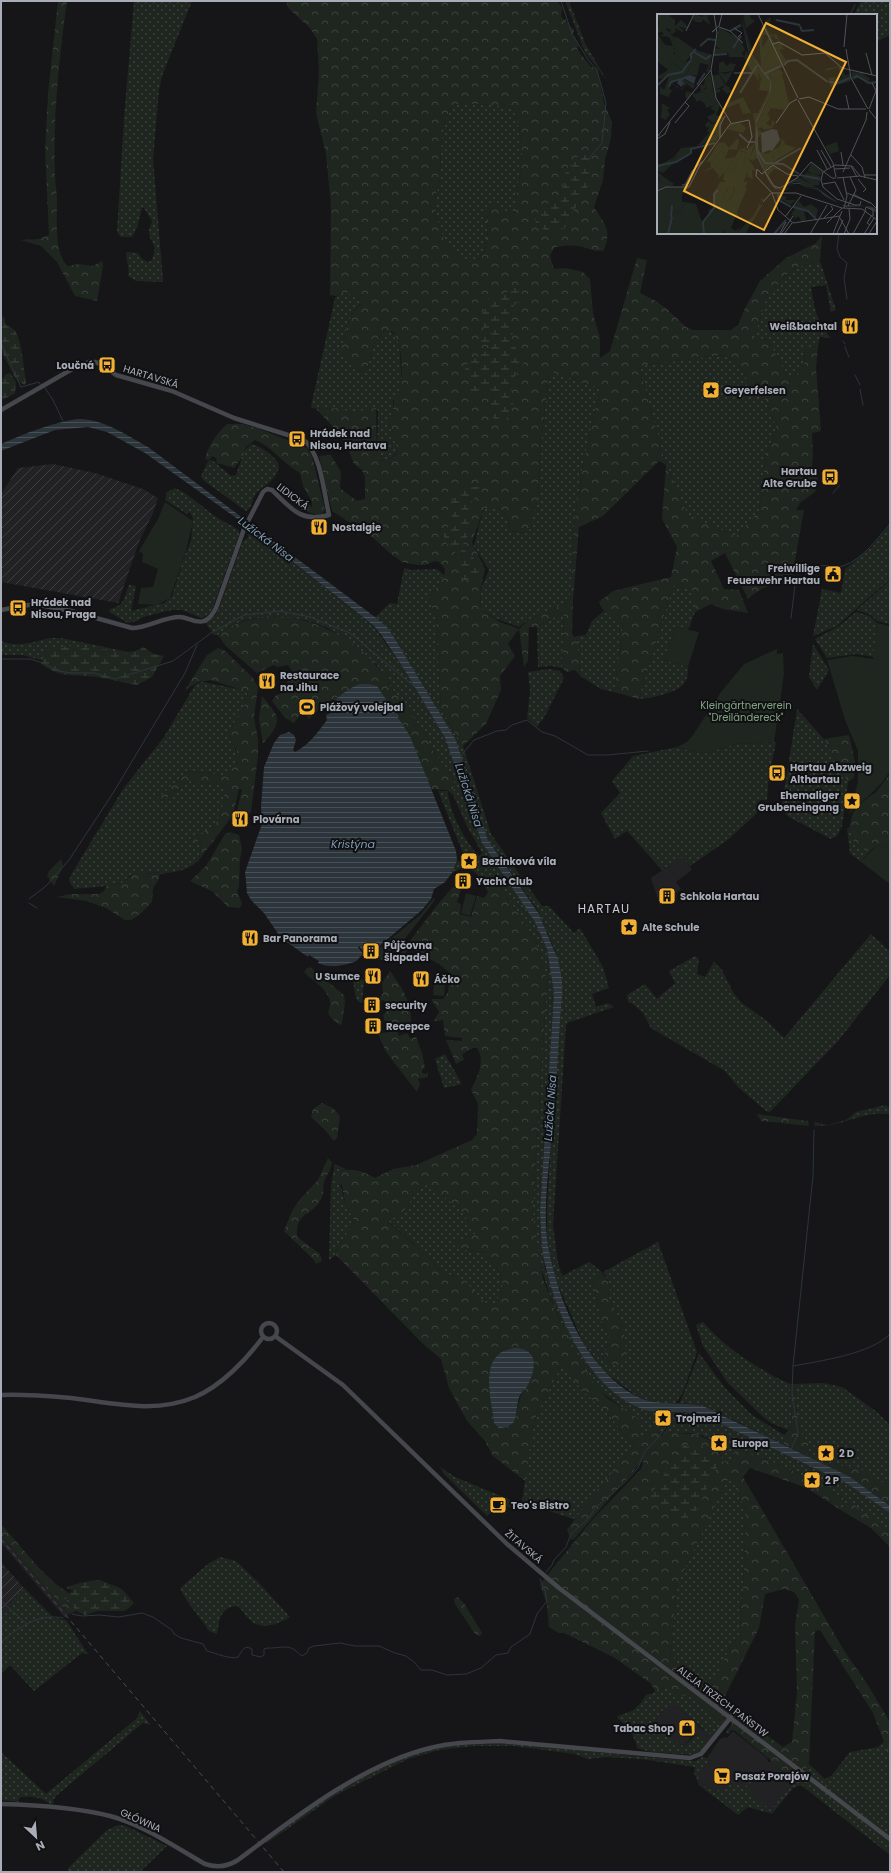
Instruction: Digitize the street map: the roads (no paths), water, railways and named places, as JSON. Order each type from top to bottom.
[{"type":"street","name":"HARTAVSKÁ","points":[[1,410],[74,368],[91,361],[101,364],[116,375],[172,391],[234,418],[304,440],[310,445],[317,461],[329,515]]},
{"type":"street","name":"LIDICKÁ","points":[[1,610],[34,604],[71,611],[132,628],[139,628],[180,617],[198,622],[204,621],[211,616],[216,608],[244,529],[263,492],[267,489],[272,490],[303,517],[313,518],[329,515]]},
{"type":"street","points":[[268,1324],[275,1327],[277,1332],[275,1336],[270,1339],[263,1337],[261,1334],[261,1328],[268,1324]]},
{"type":"street","name":"ŽITAVSKÁ","points":[[275,1336],[343,1385],[491,1529],[546,1577]]},
{"type":"street","points":[[1,1395],[45,1396],[135,1406],[177,1403],[196,1397],[216,1384],[240,1363],[263,1337]]},
{"type":"street","name":"ALEJA TRZECH PAŃSTW","points":[[546,1577],[890,1839]]},
{"type":"street","name":"GŁÓWNA","points":[[1,1804],[86,1811],[111,1816],[150,1833],[212,1866],[231,1864],[347,1784],[406,1755],[430,1748],[475,1742],[500,1742],[690,1758],[701,1754],[731,1717]]},
{"type":"water","name":"Lužická Nisa","points":[[78,419],[106,425],[148,447],[387,627],[456,740],[488,840],[539,914],[558,960],[562,979],[562,997],[546,1196],[547,1238],[557,1282],[574,1327],[600,1366],[616,1382],[642,1399],[660,1403],[687,1404],[705,1407],[850,1477],[890,1506],[890,1513],[846,1483],[700,1414],[685,1412],[655,1412],[640,1408],[622,1398],[605,1385],[591,1368],[578,1349],[559,1308],[551,1288],[542,1247],[540,1211],[554,993],[547,949],[535,922],[482,843],[445,738],[404,669],[374,626],[249,527],[145,453],[107,432],[88,427],[55,430],[1,451],[1,444],[20,436],[48,426]]},
{"type":"water","name":"Kristýna","points":[[360,684],[377,686],[410,736],[456,851],[457,860],[452,873],[445,882],[434,889],[431,899],[422,910],[377,948],[372,949],[365,954],[359,946],[358,947],[363,954],[358,960],[341,965],[326,966],[318,963],[319,961],[309,955],[308,957],[281,938],[264,913],[251,900],[247,893],[245,872],[262,824],[261,806],[264,767],[274,743],[280,735],[289,732],[294,735],[296,740],[293,750],[295,752],[300,749],[309,742],[327,720],[326,715],[333,712],[337,705],[333,703],[352,687]]},
{"type":"water","points":[[515,1348],[523,1349],[532,1356],[534,1360],[533,1372],[528,1385],[519,1398],[514,1422],[507,1427],[499,1428],[494,1423],[489,1376],[494,1359],[505,1350]]},
{"type":"waterway","points":[[561,1],[572,34],[589,61],[597,70],[606,103],[602,143],[588,160]]},
{"type":"waterway","points":[[850,14],[855,5]]},
{"type":"waterway","points":[[839,234],[837,249],[840,257],[847,263],[844,278],[847,299]]},
{"type":"waterway","points":[[1,343],[21,387],[39,382],[40,384]]},
{"type":"waterway","points":[[845,347],[849,357]]},
{"type":"waterway","points":[[855,375],[860,385]]},
{"type":"waterway","points":[[45,388],[53,400],[63,421]]},
{"type":"waterway","points":[[860,389],[863,405]]},
{"type":"waterway","points":[[833,493],[840,485]]},
{"type":"waterway","points":[[818,566],[840,567],[857,559],[890,524]]},
{"type":"waterway","points":[[791,618],[795,585],[811,569]]},
{"type":"waterway","points":[[1,659],[30,659],[43,663],[58,671],[72,673],[94,673],[115,679],[173,661],[211,633],[244,615],[280,611],[310,617],[350,633],[415,687]]},
{"type":"waterway","points":[[29,899],[46,886],[69,860],[113,793],[185,673],[197,645]]},
{"type":"waterway","points":[[460,757],[474,740],[497,731],[506,730],[512,725],[527,720],[542,732],[555,736],[588,755],[607,755],[648,751]]},
{"type":"waterway","points":[[29,903],[37,908]]},
{"type":"waterway","points":[[791,1450],[798,1433],[792,1393],[793,1366],[813,1176],[814,1130]]},
{"type":"waterway","points":[[793,1366],[858,1352],[871,1347],[890,1334]]},
{"type":"waterway","points":[[546,1572],[554,1560],[566,1547],[571,1534],[589,1518],[595,1508],[625,1482],[638,1468],[644,1453],[667,1425],[684,1412]]},
{"type":"waterway","points":[[72,1614],[82,1616],[99,1615],[119,1617],[142,1613],[153,1617],[181,1638],[203,1644],[207,1651],[232,1658],[238,1657],[243,1649],[247,1647],[252,1649],[252,1655],[261,1657],[264,1655],[264,1649],[285,1647],[292,1648],[302,1656],[307,1653],[309,1648],[314,1646],[340,1643],[355,1646],[379,1646],[406,1656],[421,1670],[432,1670],[447,1675],[466,1674],[481,1668],[496,1655],[508,1653],[511,1647],[530,1634],[537,1614],[547,1601],[540,1579]]},
{"type":"waterway","points":[[1,1601],[27,1624]]},
{"type":"waterway","points":[[1,1642],[22,1626],[30,1622],[38,1619],[54,1617],[63,1618]]},
{"type":"railway","points":[[1,1539],[284,1872]]},
{"type":"place","name":"Weißbachtal","points":[[850,326]]},
{"type":"place","name":"Loučná","points":[[107,365]]},
{"type":"place","name":"Geyerfelsen","points":[[711,390]]},
{"type":"place","name":"Hrádek nad Nisou, Hartava","points":[[297,439]]},
{"type":"place","name":"Hartau Alte Grube","points":[[830,477]]},
{"type":"place","name":"Nostalgie","points":[[319,527]]},
{"type":"place","name":"Freiwillige Feuerwehr Hartau","points":[[833,574]]},
{"type":"place","name":"Hrádek nad Nisou, Praga","points":[[18,608]]},
{"type":"place","name":"Restaurace na Jihu","points":[[267,681]]},
{"type":"place","name":"Plážový volejbal","points":[[307,707]]},
{"type":"place","name":"Hartau Abzweig Althartau","points":[[777,773]]},
{"type":"place","name":"Ehemaliger Grubeneingang","points":[[852,801]]},
{"type":"place","name":"Plovárna","points":[[240,819]]},
{"type":"place","name":"Bezinková víla","points":[[469,861]]},
{"type":"place","name":"Yacht Club","points":[[463,881]]},
{"type":"place","name":"Schkola Hartau","points":[[667,896]]},
{"type":"place","name":"Alte Schule","points":[[629,927]]},
{"type":"place","name":"Bar Panorama","points":[[250,938]]},
{"type":"place","name":"Půjčovna šlapadel","points":[[371,951]]},
{"type":"place","name":"U Sumce","points":[[373,976]]},
{"type":"place","name":"Áčko","points":[[421,979]]},
{"type":"place","name":"security","points":[[372,1005]]},
{"type":"place","name":"Recepce","points":[[373,1026]]},
{"type":"place","name":"Trojmezí","points":[[663,1418]]},
{"type":"place","name":"Europa","points":[[719,1443]]},
{"type":"place","name":"2 D","points":[[826,1453]]},
{"type":"place","name":"2 P","points":[[812,1480]]},
{"type":"place","name":"Teo's Bistro","points":[[498,1505]]},
{"type":"place","name":"Tabac Shop","points":[[687,1728]]},
{"type":"place","name":"Pasaż Porajów","points":[[722,1776]]},
{"type":"district","name":"HARTAU","points":[[604,909]]},
{"type":"park label","name":"Kleingärtnerverein \"Dreiländereck\"","points":[[746,710]]}]
